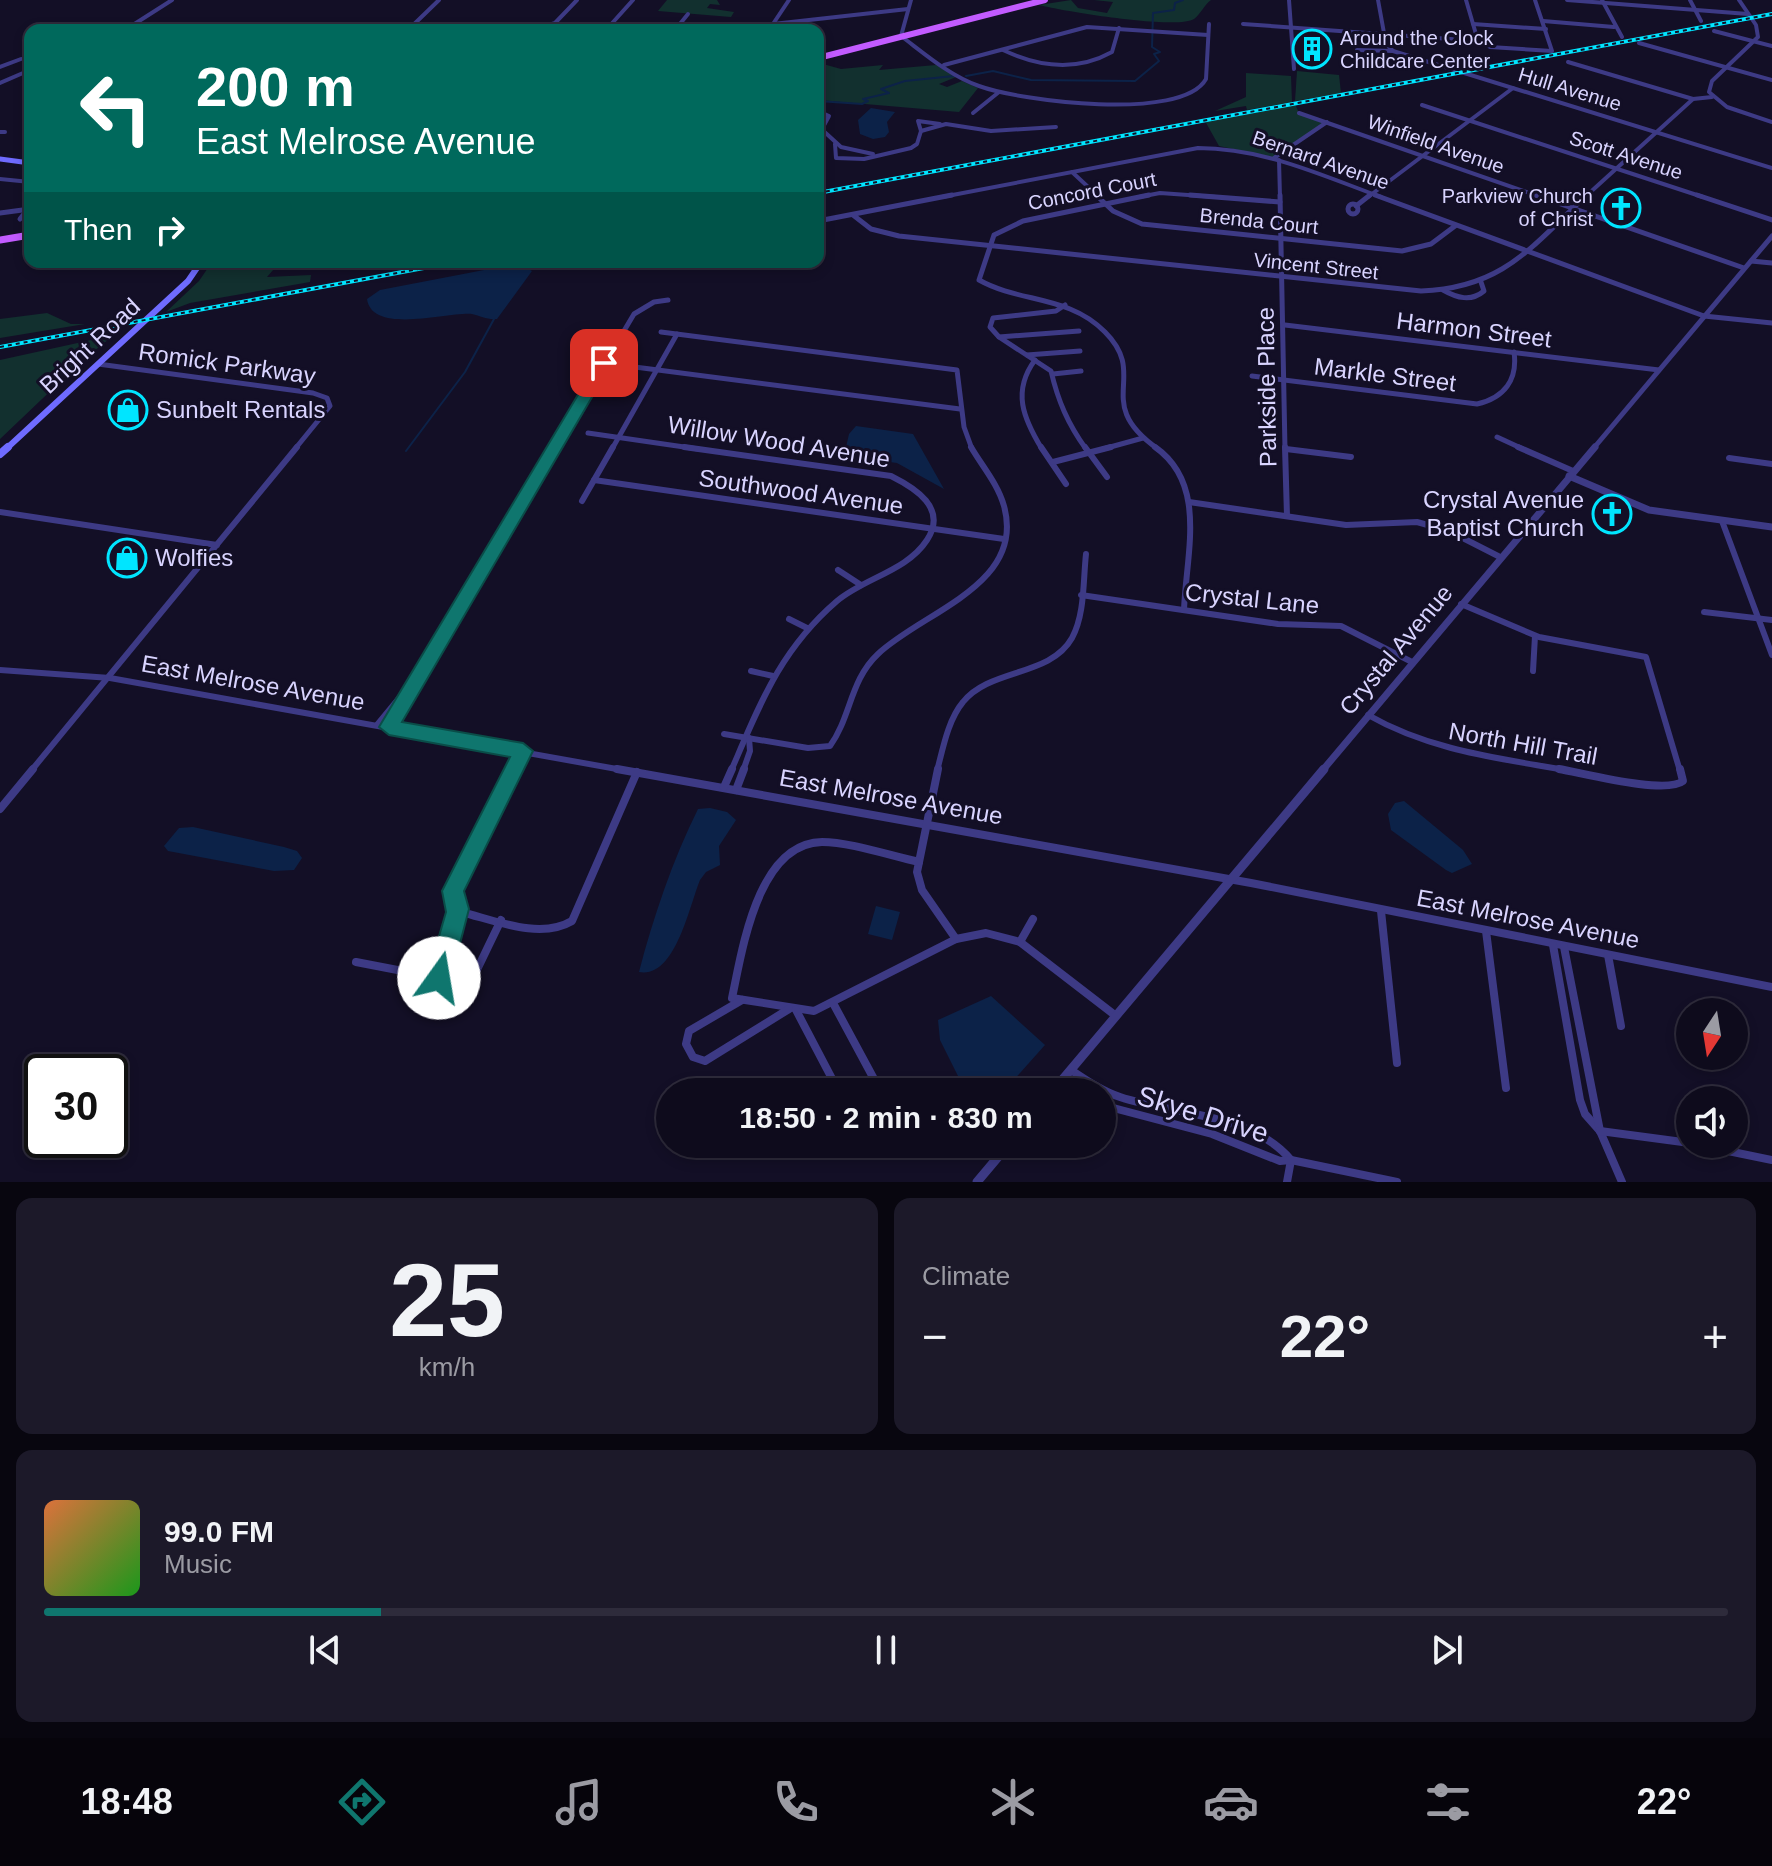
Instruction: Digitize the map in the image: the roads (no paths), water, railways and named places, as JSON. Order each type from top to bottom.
[{"type":"main road","points":[[824,56],[1045,0]]},
{"type":"main road","points":[[0,159],[24,162]]},
{"type":"main road","points":[[0,240],[24,236]]},
{"type":"main road","name":"Bright Road","points":[[0,454],[188,281],[197,268]]},
{"type":"street","points":[[134,24],[172,0]]},
{"type":"street","points":[[414,24],[439,0]]},
{"type":"street","points":[[552,24],[577,0]]},
{"type":"street","points":[[611,24],[633,0]]},
{"type":"street","points":[[773,24],[789,0]]},
{"type":"street","points":[[911,0],[902,37],[969,81],[999,92],[1122,105],[1183,95],[1198,89],[1206,80],[1209,24]]},
{"type":"street","points":[[1289,0],[1294,69]]},
{"type":"street","points":[[1378,0],[1387,46],[1393,51]]},
{"type":"street","points":[[1466,0],[1478,41]]},
{"type":"street","points":[[1243,24],[1478,41],[1495,48],[1552,51],[1535,0]]},
{"type":"street","points":[[1567,0],[1748,14]]},
{"type":"street","points":[[1690,0],[1701,21]]},
{"type":"street","points":[[1712,97],[1709,86],[1754,42],[1759,30],[1739,0]]},
{"type":"street","points":[[1602,1],[1622,37]]},
{"type":"street","points":[[773,24],[908,9]]},
{"type":"street","points":[[680,24],[688,14]]},
{"type":"street","points":[[1543,21],[1614,27]]},
{"type":"street","points":[[1473,24],[1546,29]]},
{"type":"street","points":[[944,65],[1079,29],[1119,28],[1208,35]]},
{"type":"street","points":[[1002,49],[1035,63],[1084,63],[1112,52],[1119,28]]},
{"type":"street","points":[[1714,31],[1772,46]]},
{"type":"street","points":[[1639,43],[1772,80]]},
{"type":"street","name":"Hull Avenue","points":[[1357,50],[1393,51],[1772,168]]},
{"type":"street","points":[[0,67],[21,59]]},
{"type":"street","points":[[1568,62],[1693,99],[1712,97],[1733,109],[1772,122]]},
{"type":"street","points":[[0,83],[24,73]]},
{"type":"street","points":[[1356,206],[1513,88]]},
{"type":"street","points":[[973,113],[999,92]]},
{"type":"street","name":"Vincent Street","points":[[853,215],[866,226],[884,233],[1393,290],[1443,290],[1481,282],[1504,271],[1693,99]]},
{"type":"street","name":"Scott Avenue","points":[[1422,105],[1772,220]]},
{"type":"street","name":"Winfield Avenue","points":[[1299,113],[1744,268]]},
{"type":"street","points":[[921,131],[916,124],[921,120],[991,131],[1056,127]]},
{"type":"street","points":[[1276,159],[1327,122]]},
{"type":"street","points":[[921,131],[940,124]]},
{"type":"street","points":[[835,144],[836,157],[842,161],[911,148],[917,144],[921,131]]},
{"type":"street","points":[[824,132],[835,144],[855,152],[879,155]]},
{"type":"street","name":"Bernard Avenue","points":[[824,220],[1208,147],[1244,149],[1704,316]]},
{"type":"street","name":"Parkside Place","points":[[1276,159],[1285,325],[1287,516]]},
{"type":"street","name":"Brenda Court","points":[[1072,172],[1123,217],[1151,226],[1407,250],[1431,244],[1455,226]]},
{"type":"street","points":[[0,179],[24,181]]},
{"type":"street","name":"Concord Court","points":[[989,246],[996,233],[1013,224],[1169,192],[1280,202]]},
{"type":"street","points":[[0,213],[24,210]]},
{"type":"street","points":[[20,219],[24,215]]},
{"type":"street","name":"Crystal Avenue","points":[[1064,1078],[1772,236]]},
{"type":"street","points":[[989,246],[981,285],[1028,292],[1065,305],[1092,320],[1115,344],[1124,370],[1123,411],[1129,424],[1173,460],[1184,477],[1189,502],[1184,610]]},
{"type":"street","points":[[1751,261],[1772,263]]},
{"type":"street","points":[[1443,290],[1457,297],[1474,298],[1484,291],[1481,282]]},
{"type":"street","points":[[389,727],[634,314],[654,302],[668,300]]},
{"type":"street","points":[[1065,305],[1056,311],[993,318],[990,327],[999,337],[1053,374],[1057,398],[1087,454],[1107,477]]},
{"type":"street","points":[[1704,316],[1772,323]]},
{"type":"street","name":"Harmon Street","points":[[1285,325],[1659,370]]},
{"type":"street","points":[[999,337],[1079,331]]},
{"type":"street","points":[[661,332],[953,369],[962,377],[960,409],[969,442],[1005,508],[1004,539],[994,565],[975,588],[908,629],[869,665],[849,698],[830,746],[808,748],[724,734]]},
{"type":"street","points":[[582,501],[677,334]]},
{"type":"street","points":[[1027,355],[1080,351]]},
{"type":"street","name":"Markle Street","points":[[1252,376],[1467,404],[1491,401],[1504,392],[1516,372],[1514,352]]},
{"type":"street","points":[[1035,360],[1024,374],[1020,401],[1033,433],[1066,484]]},
{"type":"street","points":[[604,363],[960,409]]},
{"type":"street","name":"Romick Parkway","points":[[98,364],[313,393],[328,401],[325,415],[217,545]]},
{"type":"street","points":[[1053,374],[1081,371]]},
{"type":"street","name":"Willow Wood Avenue","points":[[588,433],[891,476],[924,496],[933,513],[932,529]]},
{"type":"street","points":[[1497,437],[1644,509],[1772,527]]},
{"type":"street","points":[[1053,462],[1143,438]]},
{"type":"street","points":[[1286,449],[1351,457]]},
{"type":"street","points":[[1729,458],[1772,464]]},
{"type":"street","name":"Southwood Avenue","points":[[594,480],[1004,539]]},
{"type":"street","points":[[1189,502],[1346,525],[1396,521],[1428,524],[1500,557]]},
{"type":"street","points":[[0,512],[217,545]]},
{"type":"street","points":[[1722,521],[1772,655]]},
{"type":"street","points":[[724,787],[738,749],[749,738],[773,676],[807,628],[839,599],[915,555],[932,529]]},
{"type":"street","points":[[0,809],[217,545]]},
{"type":"street","points":[[956,939],[920,884],[919,862],[949,730],[961,703],[990,679],[1044,663],[1064,650],[1073,636],[1086,554]]},
{"type":"street","points":[[838,570],[861,585]]},
{"type":"street","name":"Crystal Lane","points":[[1081,595],[1278,624],[1347,628],[1412,662]]},
{"type":"street","points":[[1461,604],[1535,636],[1533,671]]},
{"type":"street","points":[[1704,612],[1772,620]]},
{"type":"street","points":[[789,619],[807,628]]},
{"type":"street","name":"North Hill Trail","points":[[1368,715],[1403,735],[1441,748],[1625,782],[1677,786],[1683,781],[1682,767],[1646,657],[1535,636]]},
{"type":"street","name":"East Melrose Avenue","points":[[0,670],[110,678],[389,727],[1230,879],[1772,987]]},
{"type":"street","points":[[751,671],[773,676]]},
{"type":"street","points":[[377,725],[419,674]]},
{"type":"street","points":[[736,790],[750,751],[749,738]]},
{"type":"street","points":[[439,978],[458,909],[452,898],[458,878],[523,751]]},
{"type":"street","points":[[458,909],[554,931],[568,926],[637,772]]},
{"type":"street","points":[[919,862],[822,842],[810,845],[773,870],[752,922],[732,998],[814,1011],[956,939],[986,933],[1020,942],[1116,1016]]},
{"type":"street","points":[[1381,911],[1397,1063]]},
{"type":"street","points":[[1020,942],[1033,919]]},
{"type":"street","points":[[356,962],[465,983],[472,980],[501,920]]},
{"type":"street","points":[[1486,931],[1506,1088]]},
{"type":"street","points":[[1553,945],[1585,1114],[1600,1131],[1676,1142]]},
{"type":"street","points":[[1564,947],[1600,1131],[1622,1182]]},
{"type":"street","points":[[1608,955],[1621,1026]]},
{"type":"street","points":[[742,1000],[689,1031],[686,1044],[698,1061],[705,1061],[793,1010]]},
{"type":"street","points":[[833,1003],[873,1078]]},
{"type":"street","points":[[793,1010],[831,1078]]},
{"type":"street","name":"Skye Drive","points":[[1071,1070],[1122,1098],[1186,1112],[1263,1139],[1286,1151],[1291,1160]]},
{"type":"street","name":"Skye Drive","points":[[1116,1109],[1212,1134],[1271,1159],[1291,1160],[1397,1182]]},
{"type":"street","points":[[1177,1125],[1186,1112]]},
{"type":"street","points":[[1748,1155],[1772,1160]]},
{"type":"street","points":[[977,1182],[997,1158]]},
{"type":"street","points":[[1287,1182],[1291,1160]]},
{"type":"water","points":[[871,108],[895,112],[887,122],[889,132],[885,137],[873,139],[860,134],[858,120]]},
{"type":"water","points":[[494,268],[526,268],[532,271],[497,319],[472,314],[412,319],[382,316],[372,310],[367,299],[380,290]]},
{"type":"water","points":[[856,426],[913,434],[944,489],[897,463],[844,456],[849,434]]},
{"type":"water","points":[[1404,801],[1463,850],[1472,864],[1452,873],[1391,830],[1388,814],[1395,803]]},
{"type":"water","points":[[698,809],[727,812],[736,820],[719,846],[720,865],[706,872],[700,880],[671,953],[652,971],[639,972],[680,848]]},
{"type":"water","points":[[193,827],[284,847],[297,851],[302,858],[294,870],[274,871],[168,851],[164,846],[179,828]]},
{"type":"water","points":[[876,906],[900,912],[892,940],[868,934]]},
{"type":"water","points":[[991,996],[1045,1045],[1016,1078],[959,1078],[940,1040],[938,1020]]},
{"type":"waterway","points":[[966,76],[993,71],[1031,80],[1135,81],[1159,61],[1154,54],[1160,52],[1152,47],[1153,13],[1174,10],[1175,3],[1183,0]]},
{"type":"waterway","points":[[824,101],[862,104],[868,101],[863,99],[889,93],[881,89],[905,81],[954,76]]},
{"type":"waterway","points":[[406,451],[465,372],[494,319]]},
{"type":"railway","points":[[824,192],[1772,14]]},
{"type":"railway","points":[[0,347],[424,268]]},
{"type":"place","name":"Around the Clock Childcare Center","points":[[1312,49]]},
{"type":"place","name":"Parkview Church of Christ","points":[[1621,208]]},
{"type":"place","name":"Sunbelt Rentals","points":[[128,410]]},
{"type":"place","name":"Crystal Avenue Baptist Church","points":[[1612,514]]},
{"type":"place","name":"Wolfies","points":[[127,558]]}]
